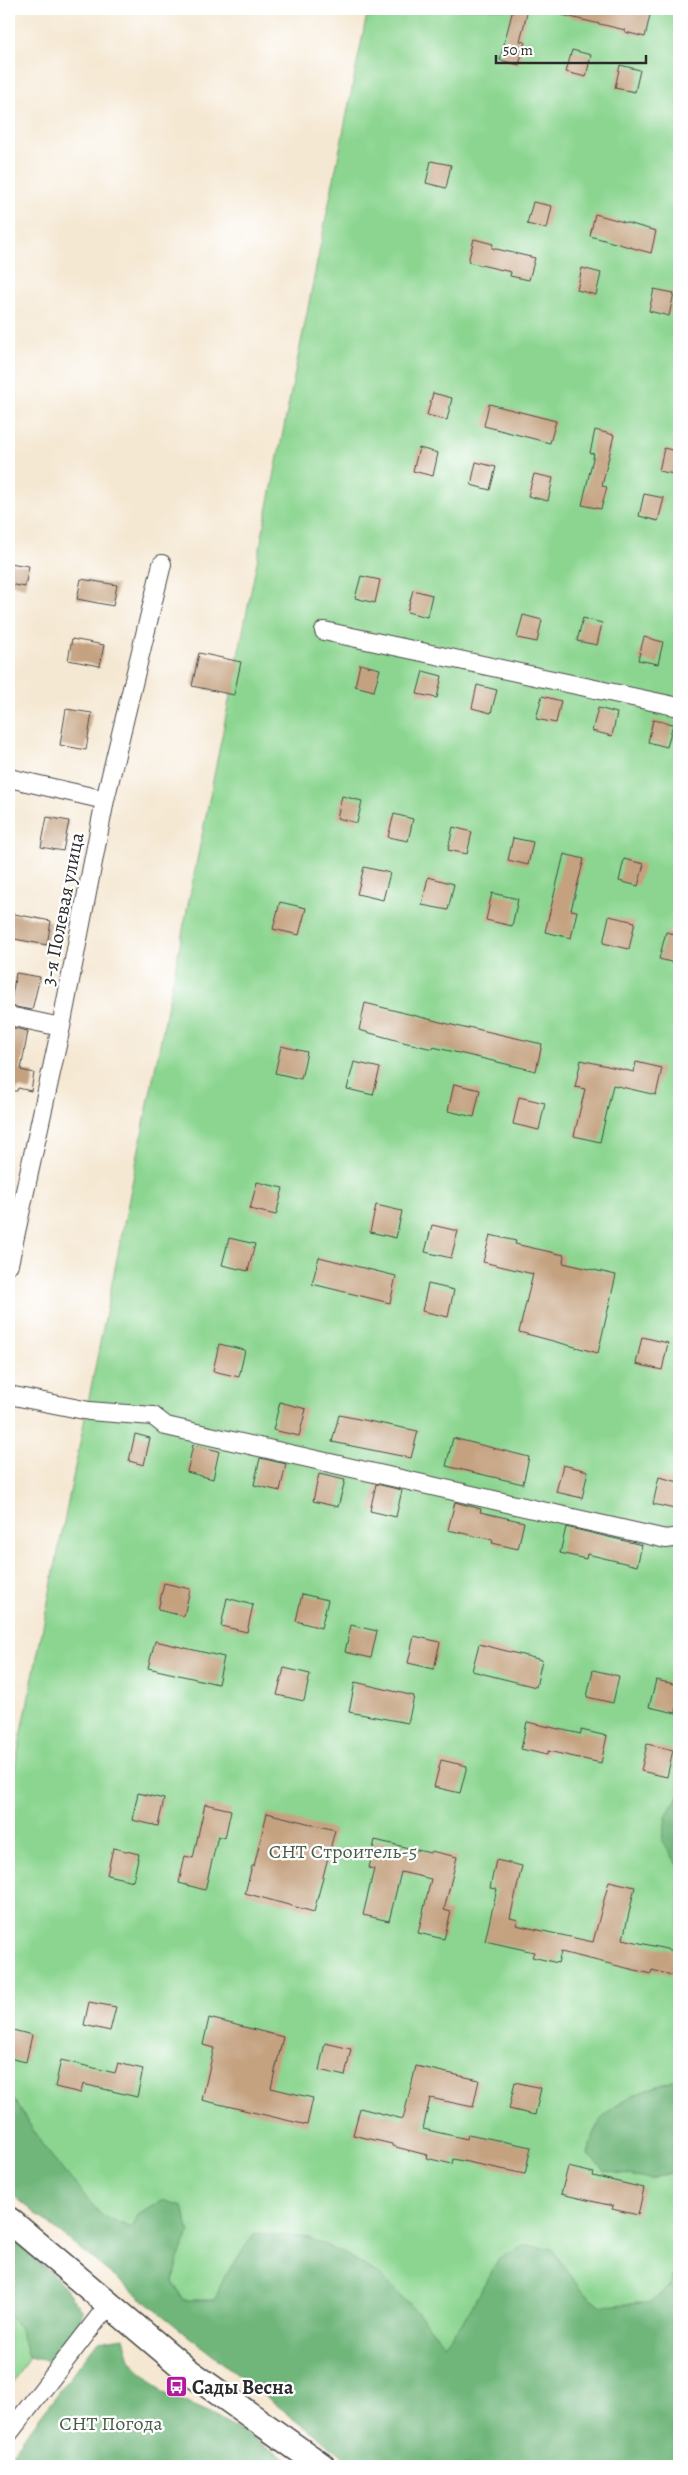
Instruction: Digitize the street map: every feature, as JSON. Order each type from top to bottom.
[{"type":"street","name":"3-я Полевая улица","points":[[9,1264],[60,1027],[105,800],[162,564]]},
{"type":"street","points":[[324,631],[679,707]]},
{"type":"street","points":[[9,778],[105,800]]},
{"type":"street","points":[[9,1016],[60,1027]]},
{"type":"street","points":[[9,1395],[89,1411],[153,1416],[166,1426],[666,1539],[679,1537]]},
{"type":"street","points":[[9,2220],[188,2370],[322,2466]]},
{"type":"street","points":[[9,2433],[109,2304]]},
{"type":"green space","name":"СНТ Строитель-5","points":[[368,9],[679,9],[679,2466],[399,2466],[9,2173],[9,1796]]},
{"type":"green space","points":[[679,1795],[679,1866],[662,1841],[667,1814]]},
{"type":"green space","points":[[679,2079],[679,2175],[673,2172],[651,2179],[605,2171],[588,2155],[594,2132],[609,2111],[643,2091]]},
{"type":"green space","points":[[9,2091],[43,2146],[101,2215],[132,2228],[138,2215],[162,2200],[183,2206],[189,2234],[178,2259],[173,2282],[183,2300],[215,2300],[224,2277],[255,2233],[309,2238],[345,2254],[379,2274],[418,2313],[444,2344],[462,2323],[499,2258],[524,2246],[551,2248],[581,2290],[602,2306],[652,2302],[672,2283],[679,2250],[679,2466],[355,2466],[192,2339],[9,2192]]},
{"type":"green space","points":[[9,2235],[56,2277],[83,2311],[74,2342],[52,2362],[28,2357],[19,2327],[9,2316]]},
{"type":"green space","points":[[9,2288],[52,2318],[9,2390]]},
{"type":"green space","name":"СНТ Погода","points":[[124,2337],[130,2360],[164,2393],[211,2413],[297,2466],[9,2466],[9,2457],[98,2341]]},
{"type":"building","points":[[513,9],[528,9],[520,41],[525,42],[519,65],[500,60]]},
{"type":"building","points":[[563,9],[625,9],[650,15],[645,37],[625,32],[625,30],[562,15]]},
{"type":"building","points":[[572,50],[591,55],[586,77],[566,72]]},
{"type":"building","points":[[620,65],[640,70],[635,92],[615,88]]},
{"type":"building","points":[[431,161],[451,165],[446,188],[426,183]]},
{"type":"building","points":[[533,202],[552,206],[547,229],[527,224]]},
{"type":"building","points":[[595,214],[656,231],[651,253],[590,236]]},
{"type":"building","points":[[474,239],[493,244],[492,248],[535,258],[529,280],[510,276],[511,272],[468,262]]},
{"type":"building","points":[[582,268],[601,273],[596,295],[577,290]]},
{"type":"building","points":[[654,289],[674,293],[669,316],[649,311]]},
{"type":"building","points":[[433,393],[452,398],[447,420],[427,415]]},
{"type":"building","points":[[489,404],[556,421],[550,443],[484,426]]},
{"type":"building","points":[[595,430],[614,435],[602,486],[607,487],[601,509],[582,505],[594,454],[590,453]]},
{"type":"building","points":[[419,448],[438,453],[433,476],[413,471]]},
{"type":"building","points":[[664,448],[679,452],[679,475],[659,471]]},
{"type":"building","points":[[476,462],[496,467],[490,490],[471,485]]},
{"type":"building","points":[[534,474],[553,478],[548,501],[528,496]]},
{"type":"building","points":[[644,494],[664,498],[658,521],[639,516]]},
{"type":"building","points":[[9,563],[29,566],[25,587],[9,584]]},
{"type":"building","points":[[361,576],[380,580],[375,603],[355,598]]},
{"type":"building","points":[[81,579],[117,585],[113,606],[77,599]]},
{"type":"building","points":[[413,590],[432,595],[427,617],[407,612]]},
{"type":"building","points":[[523,615],[542,620],[537,642],[517,638]]},
{"type":"building","points":[[583,618],[602,623],[597,645],[577,641]]},
{"type":"building","points":[[644,637],[663,642],[658,664],[638,660]]},
{"type":"building","points":[[72,639],[104,645],[100,666],[68,660]]},
{"type":"building","points":[[199,653],[241,662],[234,695],[192,686]]},
{"type":"building","points":[[360,664],[380,669],[374,691],[355,686]]},
{"type":"building","points":[[423,671],[442,676],[437,698],[417,694]]},
{"type":"building","points":[[477,685],[497,690],[491,713],[472,708]]},
{"type":"building","points":[[542,696],[561,701],[556,723],[536,719]]},
{"type":"building","points":[[598,708],[617,713],[612,736],[592,731]]},
{"type":"building","points":[[66,709],[92,713],[86,750],[60,745]]},
{"type":"building","points":[[653,720],[673,724],[667,747],[648,742]]},
{"type":"building","points":[[342,796],[362,801],[357,823],[337,818]]},
{"type":"building","points":[[394,814],[413,819],[408,841],[388,837]]},
{"type":"building","points":[[47,817],[69,821],[63,851],[41,847]]},
{"type":"building","points":[[453,827],[472,832],[467,854],[448,850]]},
{"type":"building","points":[[513,838],[533,842],[528,865],[508,860]]},
{"type":"building","points":[[564,854],[584,859],[571,910],[577,911],[571,938],[545,932]]},
{"type":"building","points":[[624,859],[644,864],[638,886],[619,881]]},
{"type":"building","points":[[364,867],[390,873],[383,900],[357,894]]},
{"type":"building","points":[[428,877],[454,884],[448,910],[422,905]]},
{"type":"building","points":[[492,893],[518,899],[512,926],[486,920]]},
{"type":"building","points":[[280,902],[306,908],[299,935],[273,929]]},
{"type":"building","points":[[9,913],[51,921],[47,945],[9,938]]},
{"type":"building","points":[[609,916],[635,922],[629,949],[603,943]]},
{"type":"building","points":[[666,932],[679,935],[679,964],[659,959]]},
{"type":"building","points":[[16,973],[40,977],[32,1010],[10,1006]]},
{"type":"building","points":[[365,1003],[468,1029],[468,1027],[542,1044],[536,1071],[433,1047],[433,1049],[407,1043],[359,1030]]},
{"type":"building","points":[[9,1027],[28,1031],[21,1070],[34,1073],[31,1091],[18,1088],[17,1091],[9,1091]]},
{"type":"building","points":[[281,1046],[307,1052],[301,1079],[275,1073]]},
{"type":"building","points":[[581,1060],[634,1072],[636,1062],[662,1068],[656,1095],[613,1085],[600,1142],[574,1136],[585,1089],[575,1087]]},
{"type":"building","points":[[354,1062],[380,1068],[373,1095],[347,1089]]},
{"type":"building","points":[[454,1084],[480,1090],[474,1117],[448,1111]]},
{"type":"building","points":[[519,1097],[545,1103],[539,1130],[513,1124]]},
{"type":"building","points":[[257,1182],[283,1188],[276,1215],[250,1209]]},
{"type":"building","points":[[376,1205],[402,1211],[396,1238],[370,1232]]},
{"type":"building","points":[[432,1225],[458,1231],[451,1258],[425,1252]]},
{"type":"building","points":[[490,1235],[516,1241],[515,1244],[564,1255],[563,1263],[616,1275],[598,1353],[519,1332],[533,1274],[483,1262]]},
{"type":"building","points":[[229,1238],[255,1244],[248,1271],[222,1265]]},
{"type":"building","points":[[319,1257],[396,1276],[390,1303],[312,1284]]},
{"type":"building","points":[[428,1284],[454,1290],[448,1317],[422,1311]]},
{"type":"building","points":[[642,1337],[668,1343],[662,1370],[636,1364]]},
{"type":"building","points":[[219,1344],[245,1350],[239,1377],[213,1371]]},
{"type":"building","points":[[280,1402],[306,1409],[299,1436],[273,1430]]},
{"type":"building","points":[[339,1415],[418,1431],[411,1458],[332,1442]]},
{"type":"building","points":[[135,1434],[150,1438],[144,1465],[129,1461]]},
{"type":"building","points":[[453,1438],[529,1457],[523,1484],[446,1466]]},
{"type":"building","points":[[193,1445],[219,1451],[213,1479],[187,1472]]},
{"type":"building","points":[[260,1458],[286,1464],[280,1491],[254,1485]]},
{"type":"building","points":[[563,1465],[588,1471],[582,1498],[556,1492]]},
{"type":"building","points":[[319,1474],[345,1480],[338,1507],[313,1501]]},
{"type":"building","points":[[659,1477],[679,1482],[679,1510],[653,1504]]},
{"type":"building","points":[[376,1484],[402,1490],[396,1517],[370,1511]]},
{"type":"building","points":[[455,1502],[481,1509],[480,1512],[524,1522],[518,1549],[492,1543],[493,1540],[448,1530]]},
{"type":"building","points":[[566,1527],[642,1545],[637,1566],[587,1554],[586,1559],[560,1553]]},
{"type":"building","points":[[164,1583],[190,1589],[184,1616],[158,1610]]},
{"type":"building","points":[[302,1594],[328,1600],[321,1628],[296,1621]]},
{"type":"building","points":[[227,1598],[253,1605],[247,1632],[221,1626]]},
{"type":"building","points":[[351,1625],[377,1631],[371,1658],[345,1652]]},
{"type":"building","points":[[414,1636],[440,1642],[434,1669],[408,1663]]},
{"type":"building","points":[[155,1641],[224,1657],[218,1684],[148,1668]]},
{"type":"building","points":[[479,1644],[542,1660],[536,1687],[472,1671]]},
{"type":"building","points":[[284,1668],[310,1674],[304,1701],[277,1695]]},
{"type":"building","points":[[593,1670],[619,1676],[613,1703],[587,1697]]},
{"type":"building","points":[[656,1680],[679,1685],[676,1713],[649,1707]]},
{"type":"building","points":[[355,1682],[414,1696],[408,1723],[349,1712]]},
{"type":"building","points":[[527,1722],[581,1734],[581,1730],[607,1736],[601,1763],[548,1751],[547,1755],[521,1749]]},
{"type":"building","points":[[647,1744],[673,1750],[667,1777],[641,1771]]},
{"type":"building","points":[[441,1760],[467,1766],[460,1793],[434,1787]]},
{"type":"building","points":[[138,1793],[164,1799],[158,1826],[132,1820]]},
{"type":"building","points":[[205,1804],[231,1810],[225,1838],[218,1836],[205,1890],[179,1883],[185,1856],[193,1858]]},
{"type":"building","points":[[267,1813],[335,1830],[314,1912],[245,1893],[252,1866],[254,1866]]},
{"type":"building","points":[[375,1840],[430,1853],[431,1851],[457,1857],[444,1910],[451,1912],[444,1939],[418,1933],[431,1879],[401,1872],[389,1921],[363,1915],[374,1869],[369,1868]]},
{"type":"building","points":[[113,1848],[139,1854],[133,1881],[107,1875]]},
{"type":"building","points":[[496,1860],[522,1866],[510,1918],[518,1920],[516,1925],[593,1942],[609,1881],[635,1887],[623,1939],[679,1952],[679,1977],[652,1970],[651,1974],[561,1952],[558,1963],[532,1957],[534,1952],[485,1941],[497,1889],[490,1888]]},
{"type":"building","points":[[89,2002],[116,2007],[110,2031],[84,2025]]},
{"type":"building","points":[[209,2018],[283,2037],[271,2088],[313,2098],[307,2125],[202,2100],[214,2048],[203,2045]]},
{"type":"building","points":[[9,2029],[32,2035],[26,2062],[9,2058]]},
{"type":"building","points":[[325,2043],[351,2049],[345,2076],[319,2070]]},
{"type":"building","points":[[61,2060],[115,2073],[118,2063],[143,2069],[137,2097],[83,2084],[81,2093],[55,2087]]},
{"type":"building","points":[[416,2066],[479,2080],[473,2107],[430,2098],[423,2129],[467,2139],[468,2134],[531,2147],[525,2174],[453,2159],[452,2164],[426,2158],[427,2155],[392,2146],[392,2144],[353,2135],[360,2108],[403,2119]]},
{"type":"building","points":[[515,2082],[541,2088],[535,2115],[509,2109]]},
{"type":"building","points":[[568,2167],[594,2173],[593,2176],[644,2188],[638,2215],[612,2209],[613,2206],[561,2194]]},
{"type":"place","name":"Сады Весна","points":[[176,2387]]}]
